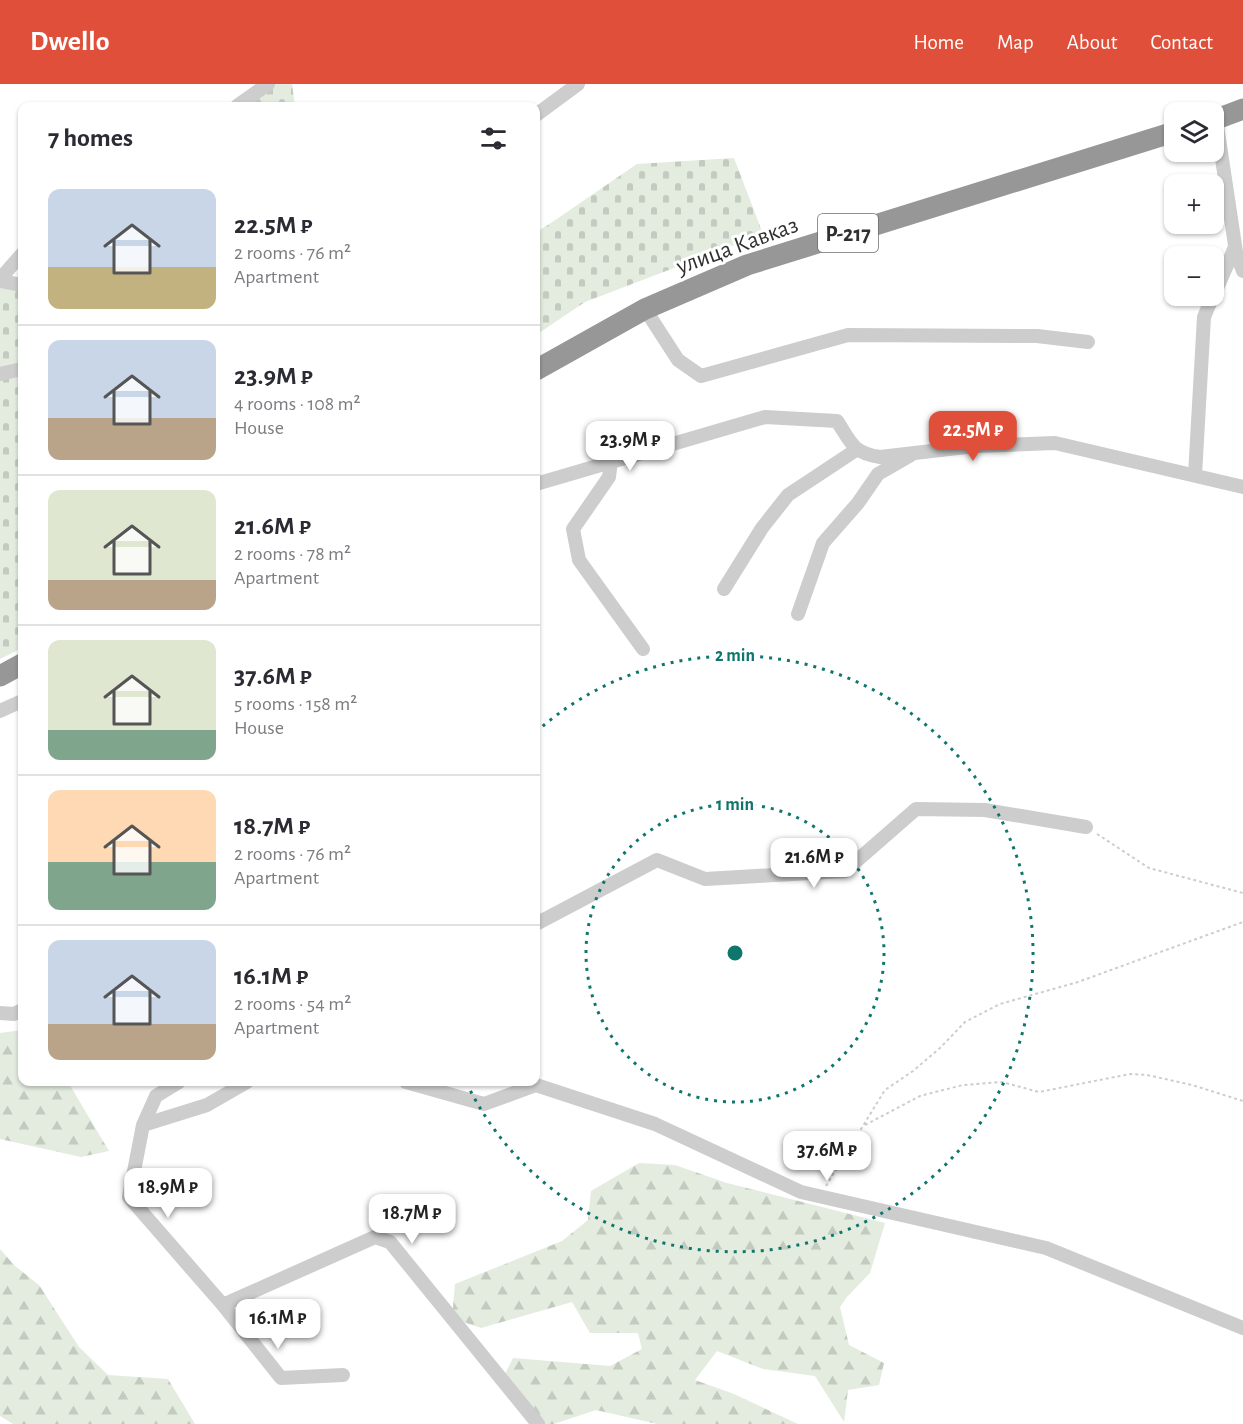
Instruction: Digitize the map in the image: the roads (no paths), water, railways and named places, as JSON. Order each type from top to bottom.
[{"type":"highway","points":[[1224,116],[1243,110]]},
{"type":"highway","name":"улица Кавказ","points":[[540,368],[645,309],[747,265],[1164,135]]},
{"type":"highway","points":[[0,676],[18,666]]},
{"type":"street","points":[[243,102],[268,84]]},
{"type":"street","points":[[540,112],[579,84]]},
{"type":"street","points":[[1221,162],[1235,247],[1243,271]]},
{"type":"street","points":[[1224,271],[1235,247]]},
{"type":"street","points":[[18,259],[0,280],[18,284]]},
{"type":"street","points":[[1195,476],[1204,317],[1208,306]]},
{"type":"street","points":[[645,309],[678,360],[701,376],[848,335],[1037,336],[1088,342]]},
{"type":"street","points":[[0,374],[18,370]]},
{"type":"street","points":[[540,483],[765,417],[837,421],[856,450],[880,457],[975,446],[1055,443],[1243,487]]},
{"type":"street","points":[[724,589],[762,528],[788,495],[856,450]]},
{"type":"street","points":[[798,614],[823,543],[858,503],[878,474],[916,452]]},
{"type":"street","points":[[611,461],[609,477],[573,529],[579,560],[644,649]]},
{"type":"street","points":[[0,711],[18,703]]},
{"type":"street","points":[[540,922],[657,860],[705,879],[845,872],[916,809],[985,810],[1086,827]]},
{"type":"street","points":[[0,1013],[18,1012]]},
{"type":"street","points":[[172,1086],[156,1096],[143,1125],[129,1197],[223,1305],[281,1378],[343,1375]]},
{"type":"street","points":[[143,1125],[207,1105],[240,1086]]},
{"type":"street","points":[[420,1086],[484,1104],[533,1086]]},
{"type":"street","points":[[539,1086],[655,1124],[801,1192],[1046,1248],[1243,1328]]},
{"type":"street","points":[[223,1305],[375,1237],[390,1242],[538,1424]]}]
